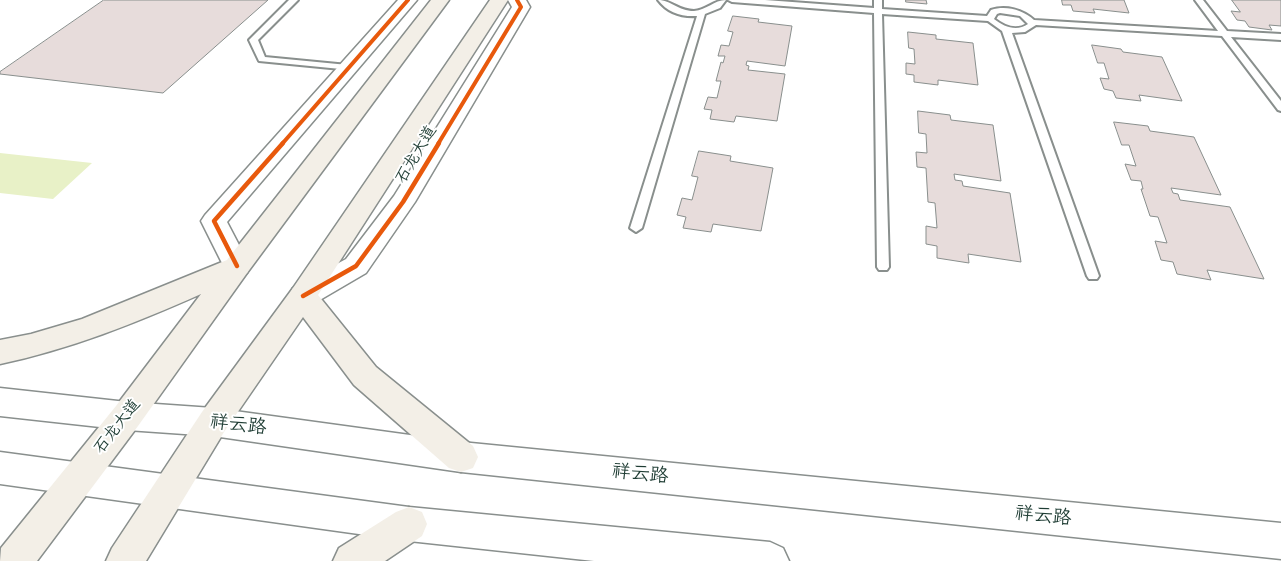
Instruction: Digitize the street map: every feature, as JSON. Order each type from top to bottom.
[{"type":"main road","points":[[0,352],[32,347],[137,310],[237,266],[214,221],[408,0]]},
{"type":"main road","name":"石龙大道","points":[[14,561],[127,416],[237,266],[440,0]]},
{"type":"main road","name":"石龙大道","points":[[125,561],[214,422],[303,296],[499,0]]},
{"type":"main road","name":"石龙大道","points":[[303,296],[356,266],[403,202],[520,7],[517,0]]},
{"type":"main road","points":[[303,296],[365,376],[461,457]]},
{"type":"main road","name":"祥云路","points":[[0,402],[127,416],[214,422],[461,457],[1281,541]]},
{"type":"main road","points":[[0,468],[408,524],[770,561]]},
{"type":"main road","points":[[352,561],[408,524]]},
{"type":"lane","points":[[294,0],[253,40],[262,58],[348,68]]},
{"type":"lane","points":[[662,0],[668,7],[675,10],[702,12],[716,7],[722,0]]},
{"type":"lane","points":[[732,0],[878,5],[990,18],[993,22],[1006,29],[1023,30],[1032,26],[1032,22]]},
{"type":"lane","points":[[1004,0],[1007,10]]},
{"type":"lane","points":[[1199,0],[1281,108]]},
{"type":"lane","points":[[878,5],[883,267]]},
{"type":"lane","points":[[990,18],[994,12],[1007,10],[1023,14],[1032,22],[1281,37]]},
{"type":"lane","points":[[636,228],[702,12]]},
{"type":"lane","points":[[1006,29],[1093,276]]},
{"type":"green space","points":[[0,153],[92,163],[53,199],[0,193]]},
{"type":"building","points":[[104,0],[268,0],[163,93],[0,74],[0,72]]},
{"type":"building","points":[[906,0],[926,0],[927,4],[906,2]]},
{"type":"building","points":[[1062,0],[1124,0],[1129,13],[1093,9],[1095,13],[1073,11],[1071,5],[1063,5]]},
{"type":"building","points":[[1232,0],[1281,0],[1281,26],[1269,25],[1272,30],[1249,27],[1245,21],[1237,20],[1231,11],[1240,12]]},
{"type":"building","points":[[733,16],[759,19],[758,22],[792,26],[785,66],[747,61],[746,65],[749,66],[748,70],[785,74],[777,121],[736,116],[734,122],[710,119],[712,110],[704,109],[708,97],[717,98],[721,81],[716,81],[721,62],[723,63],[725,56],[718,56],[721,45],[729,46],[733,32],[728,31]]},
{"type":"building","points":[[908,32],[936,35],[936,39],[973,43],[978,85],[938,80],[938,85],[914,82],[914,75],[906,74],[906,63],[915,64],[914,49],[909,48]]},
{"type":"building","points":[[1092,45],[1121,49],[1123,52],[1162,57],[1182,101],[1139,95],[1141,101],[1116,98],[1113,91],[1104,89],[1100,78],[1109,79],[1104,63],[1098,63]]},
{"type":"building","points":[[918,111],[950,115],[951,120],[993,125],[1001,181],[954,174],[955,180],[962,181],[963,186],[1010,193],[1021,262],[968,254],[969,263],[937,258],[937,246],[926,244],[926,226],[937,228],[935,203],[928,202],[926,168],[917,167],[916,152],[927,153],[926,134],[919,133]]},
{"type":"building","points":[[1114,122],[1148,126],[1150,131],[1194,137],[1221,195],[1171,188],[1173,193],[1178,194],[1180,200],[1230,207],[1264,279],[1207,270],[1211,280],[1177,274],[1173,262],[1161,260],[1155,241],[1167,243],[1158,217],[1150,216],[1141,189],[1143,189],[1141,181],[1131,180],[1125,164],[1136,166],[1129,145],[1122,145]]},
{"type":"building","points":[[699,151],[731,156],[730,161],[773,168],[761,231],[713,224],[711,232],[683,228],[686,217],[677,215],[682,198],[692,200],[698,177],[692,176]]},
{"type":"cycle path","points":[[237,266],[214,221],[408,0]]},
{"type":"cycle path","points":[[303,296],[356,266],[403,202],[521,7],[517,0]]}]
